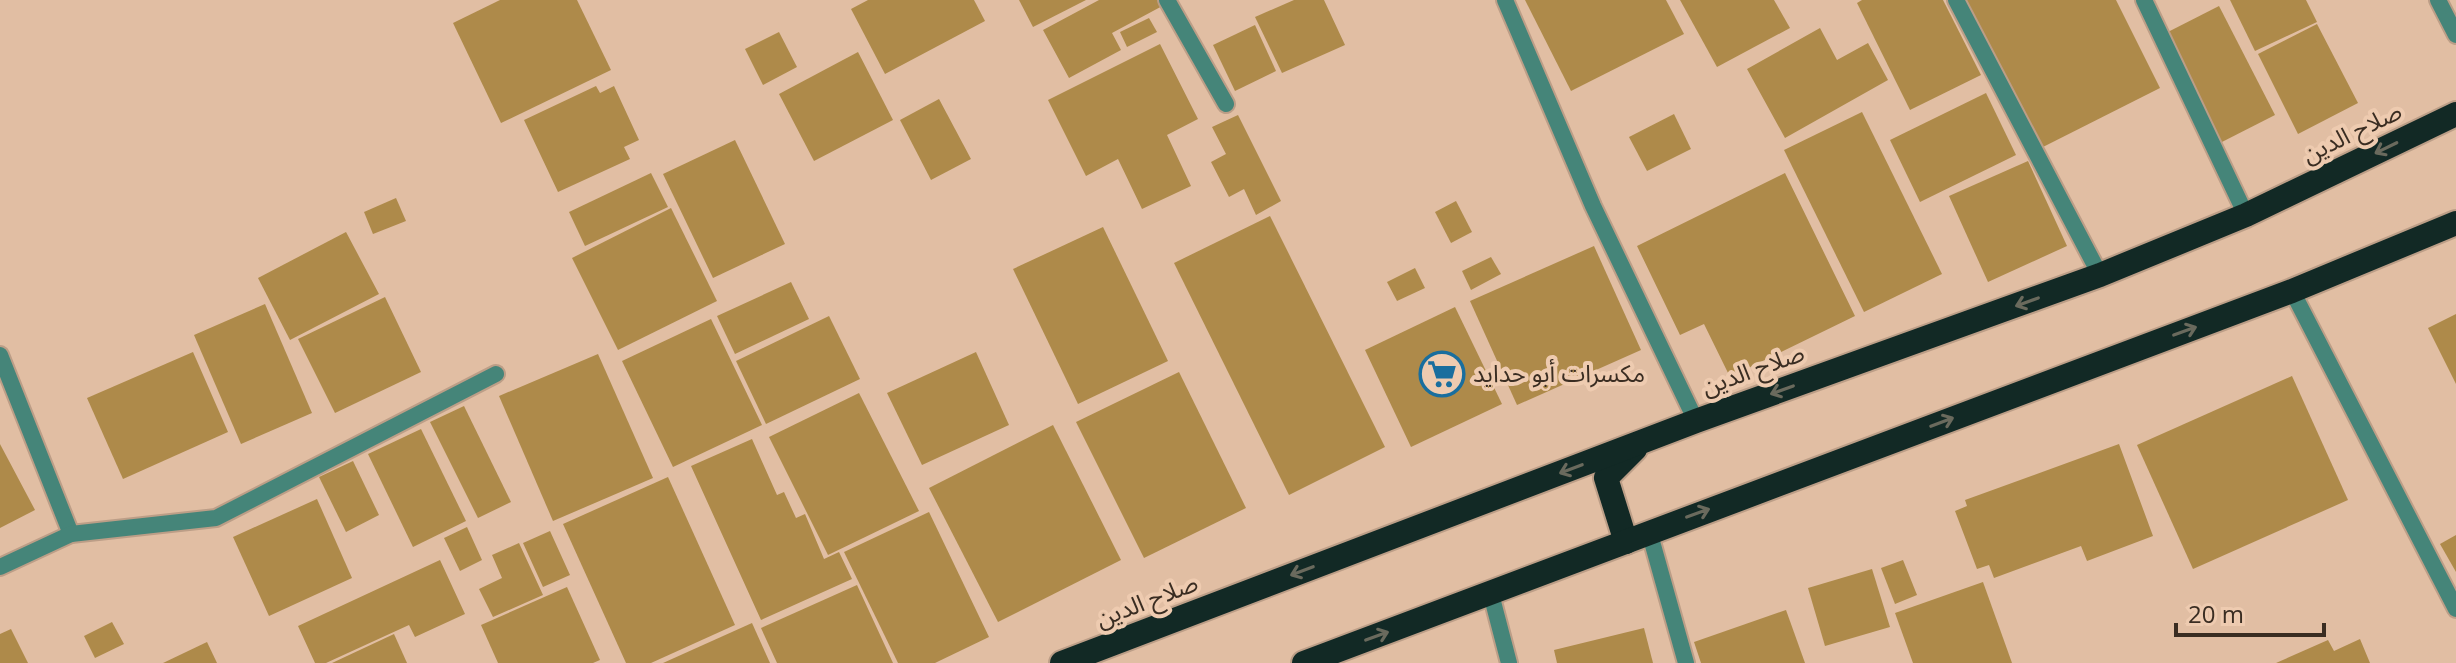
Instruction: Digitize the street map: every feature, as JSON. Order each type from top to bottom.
[{"type":"highway","name":"صلاح الدين","points":[[1062,663],[1696,421],[2100,275],[2246,215],[2456,114]]},
{"type":"highway","points":[[1304,663],[2292,291],[2456,223]]},
{"type":"highway","points":[[1626,542],[1606,478],[1643,441]]},
{"type":"street","points":[[1167,0],[1226,104]]},
{"type":"street","points":[[1505,0],[1593,206],[1696,421]]},
{"type":"street","points":[[1956,0],[2100,275]]},
{"type":"street","points":[[2144,0],[2246,215]]},
{"type":"street","points":[[2438,0],[2456,35]]},
{"type":"street","points":[[2292,291],[2456,609]]},
{"type":"street","points":[[0,355],[71,534]]},
{"type":"street","points":[[0,567],[71,534],[216,518],[496,374]]},
{"type":"street","points":[[1649,531],[1686,663]]},
{"type":"street","points":[[1491,594],[1509,663]]},
{"type":"building","points":[[500,0],[577,0],[611,70],[501,123],[453,23]]},
{"type":"building","points":[[868,0],[974,0],[985,21],[885,74],[851,9]]},
{"type":"building","points":[[1019,0],[1086,0],[1033,27]]},
{"type":"building","points":[[1099,0],[1164,0],[1166,4],[1112,33],[1121,50],[1069,78],[1043,30]]},
{"type":"building","points":[[1294,0],[1324,0],[1345,45],[1282,73],[1255,17]]},
{"type":"building","points":[[1525,0],[1666,0],[1684,34],[1571,91]]},
{"type":"building","points":[[1680,0],[1774,0],[1790,28],[1717,67]]},
{"type":"building","points":[[1862,0],[1943,0],[1981,75],[1910,110],[1857,3]]},
{"type":"building","points":[[1961,0],[2116,0],[2160,88],[2037,150]]},
{"type":"building","points":[[2230,0],[2306,0],[2317,22],[2255,51]]},
{"type":"building","points":[[2219,6],[2275,115],[2218,144],[2162,35]]},
{"type":"building","points":[[1149,18],[1157,32],[1127,47],[1120,32]]},
{"type":"building","points":[[2317,24],[2358,103],[2298,134],[2258,54]]},
{"type":"building","points":[[1255,25],[1276,71],[1235,91],[1213,45]]},
{"type":"building","points":[[1820,28],[1837,60],[1868,43],[1888,80],[1785,138],[1747,69]]},
{"type":"building","points":[[779,32],[797,67],[763,85],[745,49]]},
{"type":"building","points":[[1160,44],[1198,119],[1167,135],[1191,186],[1142,209],[1118,159],[1086,176],[1048,100]]},
{"type":"building","points":[[858,52],[893,120],[814,161],[779,94]]},
{"type":"building","points":[[596,86],[600,93],[614,86],[639,140],[624,147],[630,159],[558,192],[524,120]]},
{"type":"building","points":[[1986,93],[2016,155],[1920,202],[1890,140]]},
{"type":"building","points":[[939,99],[971,159],[931,180],[900,120]]},
{"type":"building","points":[[1862,112],[1942,274],[1864,312],[1784,150]]},
{"type":"building","points":[[1674,114],[1691,149],[1647,171],[1629,137]]},
{"type":"building","points":[[1238,115],[1281,201],[1256,215],[1244,189],[1229,197],[1211,162],[1226,154],[1212,127]]},
{"type":"building","points":[[735,140],[785,244],[713,278],[663,174]]},
{"type":"building","points":[[2028,161],[2067,246],[1988,282],[1949,196]]},
{"type":"building","points":[[651,173],[668,207],[585,246],[569,212]]},
{"type":"building","points":[[1785,173],[1855,316],[1730,377],[1704,324],[1680,335],[1637,246]]},
{"type":"building","points":[[396,198],[406,221],[373,234],[364,212]]},
{"type":"building","points":[[1456,201],[1472,232],[1451,243],[1435,212]]},
{"type":"building","points":[[671,208],[717,301],[618,350],[572,258]]},
{"type":"building","points":[[1270,216],[1385,447],[1289,495],[1174,263]]},
{"type":"building","points":[[1103,227],[1168,361],[1078,404],[1013,269]]},
{"type":"building","points":[[346,232],[379,294],[290,340],[258,278]]},
{"type":"building","points":[[1594,246],[1641,350],[1517,405],[1470,301]]},
{"type":"building","points":[[1491,257],[1501,274],[1471,290],[1462,271]]},
{"type":"building","points":[[1415,268],[1425,288],[1397,301],[1387,282]]},
{"type":"building","points":[[791,282],[809,319],[735,354],[717,316]]},
{"type":"building","points":[[385,297],[421,372],[335,413],[298,339]]},
{"type":"building","points":[[265,304],[312,413],[241,444],[194,335]]},
{"type":"building","points":[[1455,307],[1502,404],[1411,447],[1365,350]]},
{"type":"building","points":[[2456,314],[2456,384],[2428,328]]},
{"type":"building","points":[[829,316],[860,379],[766,424],[736,361]]},
{"type":"building","points":[[711,319],[762,425],[673,467],[622,361]]},
{"type":"building","points":[[193,352],[228,432],[123,479],[87,398]]},
{"type":"building","points":[[976,352],[1009,425],[922,465],[887,393]]},
{"type":"building","points":[[598,354],[653,478],[553,521],[499,396]]},
{"type":"building","points":[[1179,372],[1246,508],[1144,558],[1076,422]]},
{"type":"building","points":[[2292,376],[2348,500],[2193,569],[2137,445]]},
{"type":"building","points":[[859,393],[919,511],[828,555],[769,437]]},
{"type":"building","points":[[464,406],[511,502],[478,518],[430,422]]},
{"type":"building","points":[[1053,425],[1121,560],[998,622],[929,488]]},
{"type":"building","points":[[421,429],[466,521],[413,547],[368,454]]},
{"type":"building","points":[[752,439],[777,495],[784,492],[796,518],[805,514],[824,559],[839,552],[852,579],[761,620],[691,466]]},
{"type":"building","points":[[0,444],[35,510],[0,528]]},
{"type":"building","points":[[2119,444],[2153,536],[2087,561],[2081,546],[1994,578],[1989,565],[1977,569],[1955,511],[1967,506],[1965,500]]},
{"type":"building","points":[[353,461],[379,515],[346,532],[319,477]]},
{"type":"building","points":[[668,477],[735,625],[651,663],[626,663],[563,524]]},
{"type":"building","points":[[317,499],[352,578],[269,616],[233,537]]},
{"type":"building","points":[[929,512],[989,637],[935,663],[898,663],[844,552]]},
{"type":"building","points":[[467,527],[482,560],[460,571],[444,538]]},
{"type":"building","points":[[550,531],[570,575],[543,587],[523,543]]},
{"type":"building","points":[[2456,535],[2456,572],[2440,544]]},
{"type":"building","points":[[519,543],[543,595],[493,617],[479,589],[502,578],[492,555]]},
{"type":"building","points":[[440,560],[465,614],[415,637],[409,625],[326,663],[315,663],[298,626]]},
{"type":"building","points":[[1903,560],[1917,595],[1895,604],[1881,568]]},
{"type":"building","points":[[1872,569],[1890,627],[1825,646],[1808,588]]},
{"type":"building","points":[[1983,582],[2012,663],[1913,663],[1895,613]]},
{"type":"building","points":[[857,585],[893,663],[777,663],[761,628]]},
{"type":"building","points":[[567,587],[600,660],[593,663],[498,663],[481,625]]},
{"type":"building","points":[[1786,610],[1805,663],[1701,663],[1694,642]]},
{"type":"building","points":[[112,622],[124,644],[95,658],[84,636]]},
{"type":"building","points":[[752,623],[770,663],[663,663]]},
{"type":"building","points":[[1644,628],[1653,663],[1557,663],[1554,650]]},
{"type":"building","points":[[11,629],[28,663],[0,663],[0,634]]},
{"type":"building","points":[[394,634],[407,663],[332,663]]},
{"type":"building","points":[[2360,639],[2370,663],[2276,663],[2328,640],[2334,651]]},
{"type":"building","points":[[207,642],[217,663],[163,663]]},
{"type":"place","name":"مكسرات أبو حدايد","points":[[1442,374]]}]
